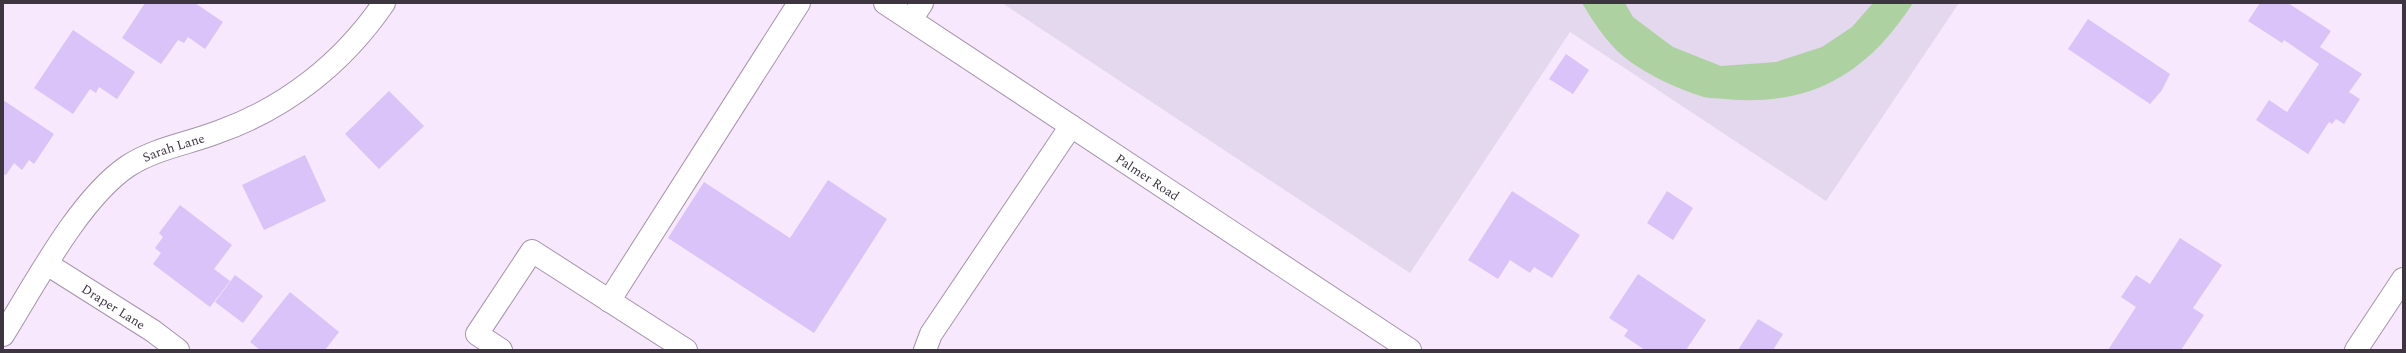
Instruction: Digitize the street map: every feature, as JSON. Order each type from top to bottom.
[{"type":"street","name":"Sarah Lane","points":[[3,335],[47,264],[85,209],[103,187],[128,166],[159,149],[222,131],[274,107],[313,81],[343,54],[384,3]]},
{"type":"street","points":[[609,301],[799,3]]},
{"type":"street","name":"Palmer Road","points":[[886,3],[917,12],[1071,126],[1410,350]]},
{"type":"street","points":[[925,350],[931,334],[1071,126]]},
{"type":"street","points":[[501,350],[477,334],[532,251],[686,350]]},
{"type":"street","name":"Draper Lane","points":[[47,264],[153,331],[178,350]]},
{"type":"street","points":[[2356,350],[2403,279]]},
{"type":"shaded area","points":[[1002,3],[1959,3],[1826,201],[1570,32],[1410,273]]},
{"type":"green space","points":[[1582,3],[1625,3],[1633,17],[1673,47],[1721,66],[1776,62],[1822,47],[1852,27],[1873,3],[1913,3],[1882,44],[1853,69],[1842,76],[1800,94],[1770,99],[1740,100],[1704,97],[1681,89],[1650,74],[1623,56],[1605,38]]},
{"type":"building","points":[[145,3],[195,3],[223,22],[205,49],[188,37],[184,43],[178,40],[161,64],[122,38]]},
{"type":"building","points":[[2260,3],[2288,3],[2331,31],[2320,47],[2362,74],[2349,92],[2360,99],[2344,124],[2336,119],[2332,124],[2329,122],[2308,154],[2256,120],[2269,100],[2287,112],[2319,64],[2284,40],[2282,43],[2248,21]]},
{"type":"building","points":[[2088,19],[2170,74],[2162,90],[2150,104],[2068,49]]},
{"type":"building","points":[[73,30],[135,72],[117,99],[99,87],[96,93],[90,89],[73,114],[34,88]]},
{"type":"building","points":[[1566,54],[1589,70],[1573,94],[1549,79]]},
{"type":"building","points":[[389,91],[424,126],[379,169],[345,134]]},
{"type":"building","points":[[3,100],[54,134],[34,164],[29,160],[22,170],[14,163],[6,175],[3,174]]},
{"type":"building","points":[[305,155],[326,201],[264,230],[242,185]]},
{"type":"building","points":[[828,180],[887,219],[814,333],[668,238],[704,182],[790,238]]},
{"type":"building","points":[[1512,191],[1580,235],[1552,278],[1534,267],[1530,273],[1510,260],[1498,279],[1468,260]]},
{"type":"building","points":[[1667,191],[1693,208],[1673,240],[1647,223]]},
{"type":"building","points":[[180,205],[232,245],[214,269],[230,281],[210,307],[153,264],[161,253],[155,248],[163,237],[159,233]]},
{"type":"building","points":[[2180,238],[2222,265],[2193,308],[2204,315],[2181,350],[2108,350],[2136,307],[2121,297],[2136,275],[2150,284]]},
{"type":"building","points":[[1638,274],[1706,320],[1686,350],[1645,350],[1624,336],[1628,330],[1609,318]]},
{"type":"building","points":[[235,275],[263,296],[243,323],[215,302]]},
{"type":"building","points":[[290,292],[339,332],[325,350],[260,350],[250,342]]},
{"type":"building","points":[[1758,319],[1783,334],[1773,350],[1738,350]]}]
